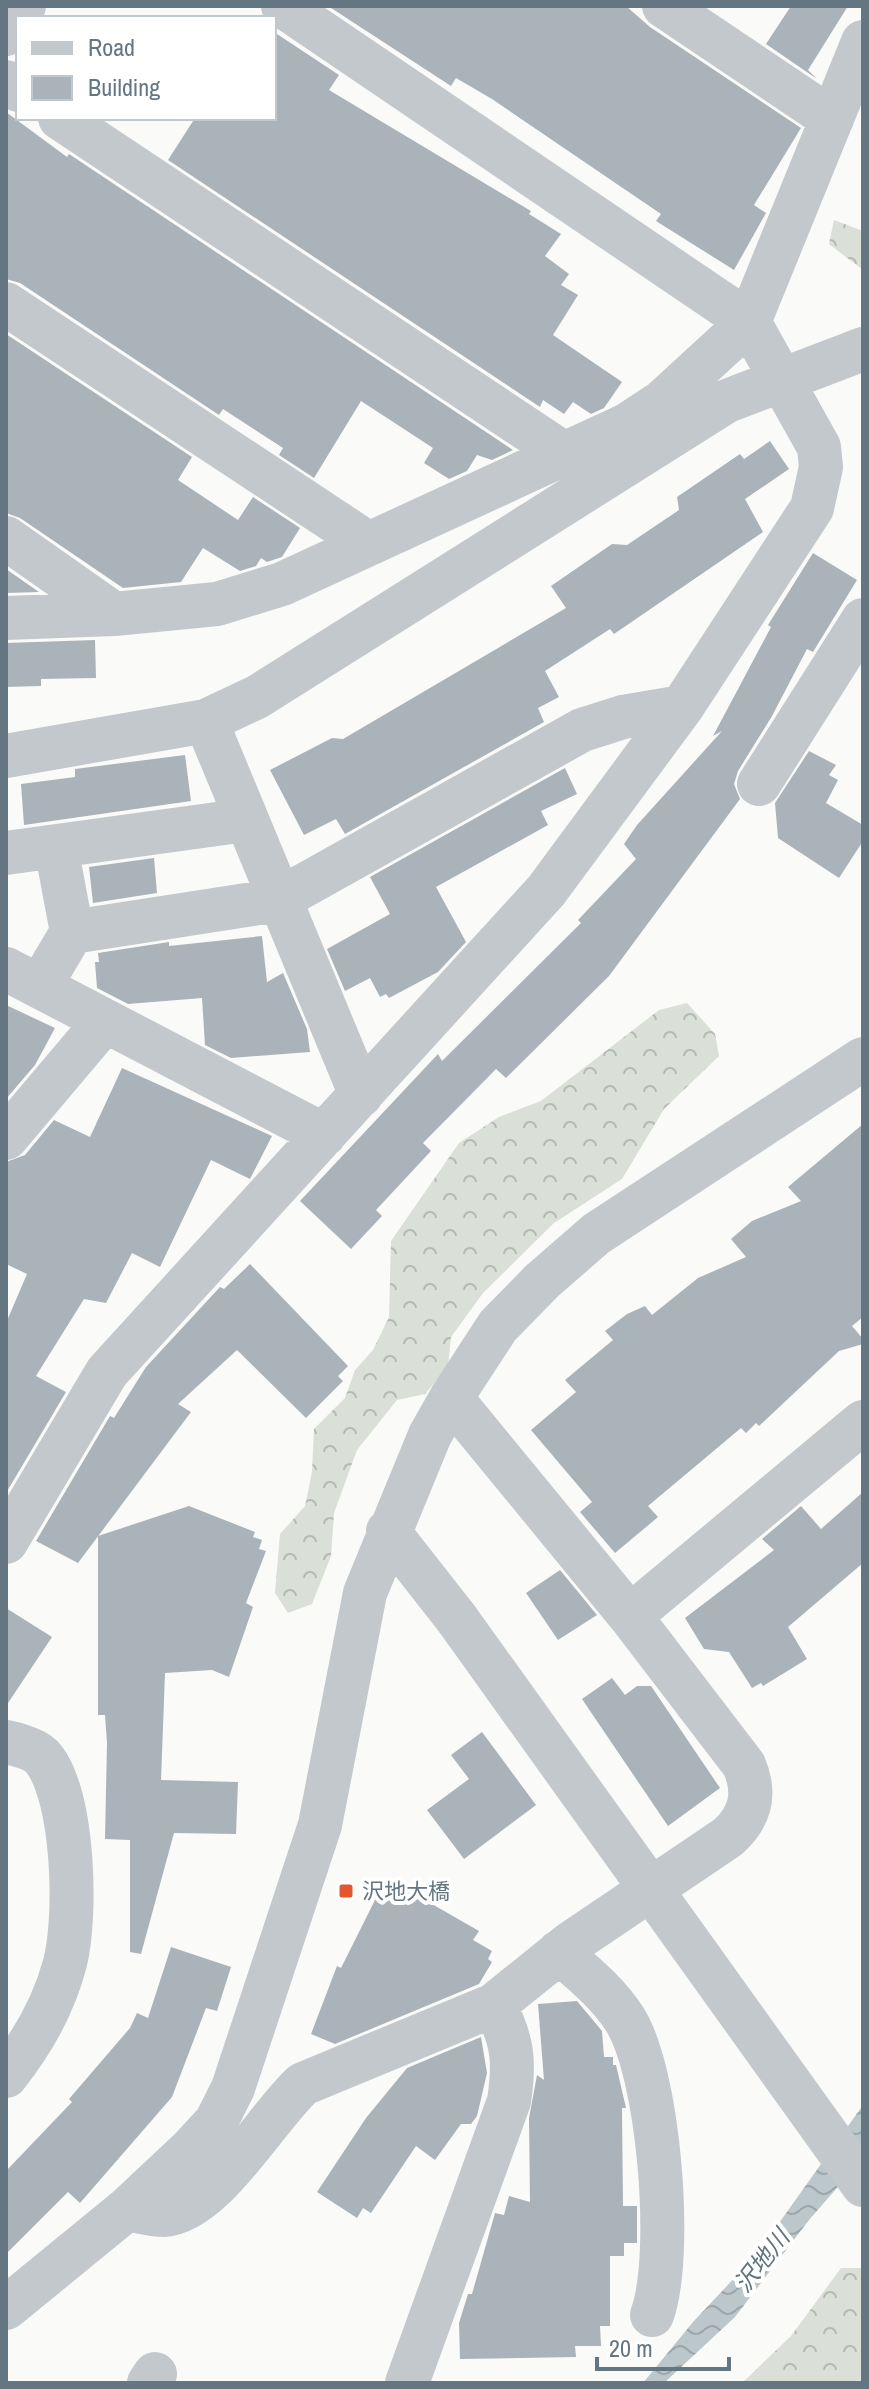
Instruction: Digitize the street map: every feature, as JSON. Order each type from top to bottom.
[{"type":"street","points":[[6,1542],[107,1372],[546,891],[682,707],[812,508],[821,467],[819,447],[749,322],[283,6]]},
{"type":"street","points":[[664,6],[832,119]]},
{"type":"street","points":[[6,618],[114,614],[217,604],[282,584],[566,455],[627,425],[662,402],[749,322],[863,42]]},
{"type":"street","points":[[63,120],[566,455]]},
{"type":"street","points":[[6,304],[369,544]]},
{"type":"street","points":[[6,756],[206,721],[257,697],[727,401],[863,349]]},
{"type":"street","points":[[6,538],[114,614]]},
{"type":"street","points":[[759,784],[863,620]]},
{"type":"street","points":[[324,1135],[23,977],[72,932],[278,900],[582,730],[623,717],[682,707]]},
{"type":"street","points":[[206,721],[361,1095]]},
{"type":"street","points":[[6,853],[246,820]]},
{"type":"street","points":[[56,847],[72,932]]},
{"type":"street","points":[[6,1138],[104,1022]]},
{"type":"street","points":[[6,2308],[127,2209],[216,2122],[233,2088],[320,1825],[365,1593],[430,1435],[498,1326],[542,1281],[596,1234],[863,1059]]},
{"type":"street","points":[[127,2209],[165,2215],[193,2203],[232,2170],[285,2100],[303,2084],[494,2005],[559,1952],[728,1837],[748,1816],[751,1782],[744,1765],[630,1616],[451,1398]]},
{"type":"street","points":[[630,1616],[863,1422]]},
{"type":"street","points":[[388,1531],[457,1619],[863,2185]]},
{"type":"street","points":[[6,1742],[43,1756],[53,1776],[64,1815],[72,1904],[66,1962],[47,2012],[30,2045],[6,2076]]},
{"type":"street","points":[[559,1952],[614,2004],[625,2019],[638,2053],[662,2182],[660,2285],[652,2315]]},
{"type":"street","points":[[407,2383],[509,2101],[513,2074],[510,2034],[494,2005]]},
{"type":"green space","points":[[834,220],[863,231],[863,270],[829,244]]},
{"type":"green space","points":[[687,1003],[715,1034],[719,1056],[664,1109],[622,1179],[554,1223],[483,1293],[451,1337],[448,1367],[425,1394],[397,1400],[357,1450],[334,1513],[331,1556],[312,1604],[288,1613],[275,1593],[280,1534],[305,1506],[312,1472],[314,1429],[345,1398],[355,1370],[373,1350],[389,1317],[391,1241],[459,1143],[499,1117],[541,1101],[659,1010]]},
{"type":"green space","points":[[841,2268],[863,2268],[863,2383],[742,2383],[791,2336]]},
{"type":"water","name":"沢地川","points":[[863,2105],[863,2158],[809,2220],[735,2317],[664,2383],[643,2383],[693,2322],[757,2254]]},
{"type":"building","points":[[328,6],[626,6],[650,27],[801,128],[754,205],[766,213],[734,270],[656,221],[661,214],[492,99],[456,78],[451,86]]},
{"type":"building","points":[[791,6],[848,6],[808,70],[817,79],[766,44]]},
{"type":"building","points":[[276,33],[339,75],[329,90],[531,211],[529,214],[561,234],[545,256],[569,274],[561,285],[578,295],[553,335],[622,382],[604,408],[591,414],[573,402],[564,414],[543,400],[540,407],[168,160],[194,120],[276,120]]},
{"type":"building","points":[[6,112],[67,157],[69,154],[513,450],[492,460],[477,455],[467,471],[449,479],[424,463],[433,448],[361,401],[314,478],[279,455],[283,448],[223,409],[219,415],[20,283],[6,279]]},
{"type":"building","points":[[6,334],[192,457],[178,480],[238,520],[253,497],[300,528],[282,557],[267,562],[261,558],[256,566],[240,571],[203,548],[181,582],[123,588],[20,518],[6,513]]},
{"type":"building","points":[[770,441],[789,469],[745,499],[763,532],[614,634],[610,629],[545,671],[559,697],[538,708],[544,722],[345,834],[336,819],[304,835],[270,770],[332,738],[343,739],[566,608],[551,586],[612,544],[627,545],[679,510],[677,497],[740,454],[744,459]]},
{"type":"building","points":[[813,553],[857,580],[813,652],[807,649],[772,716],[738,771],[734,784],[740,799],[609,976],[506,1078],[496,1069],[423,1143],[431,1151],[376,1210],[382,1216],[351,1249],[300,1201],[438,1054],[442,1061],[581,923],[578,920],[636,859],[624,844],[637,825],[722,731],[713,736],[771,627],[768,625]]},
{"type":"building","points":[[6,569],[39,592],[6,593]]},
{"type":"building","points":[[95,640],[96,678],[41,679],[41,686],[6,687],[6,643]]},
{"type":"building","points":[[809,751],[836,765],[829,775],[838,780],[826,803],[863,825],[863,841],[839,878],[778,838],[775,803]]},
{"type":"building","points":[[185,755],[191,801],[24,825],[21,784],[75,777],[75,769]]},
{"type":"building","points":[[565,768],[577,794],[541,811],[548,825],[436,887],[466,942],[438,972],[389,998],[386,994],[380,997],[370,978],[345,991],[327,949],[390,914],[370,877]]},
{"type":"building","points":[[154,858],[157,893],[93,903],[89,867]]},
{"type":"building","points":[[262,936],[267,982],[283,973],[307,1029],[310,1052],[231,1058],[205,1045],[202,998],[128,1004],[97,988],[95,962],[99,962],[98,953],[169,942],[169,946]]},
{"type":"building","points":[[6,1005],[55,1028],[35,1065],[6,1099]]},
{"type":"building","points":[[122,1068],[272,1136],[250,1179],[211,1160],[160,1267],[132,1253],[106,1303],[84,1299],[36,1376],[66,1392],[6,1493],[6,1323],[27,1274],[6,1264],[6,1162],[25,1155],[54,1120],[90,1137]]},
{"type":"building","points":[[863,1124],[863,1317],[852,1326],[863,1339],[863,1344],[839,1351],[759,1426],[756,1423],[746,1433],[741,1428],[648,1506],[658,1517],[615,1553],[580,1512],[592,1502],[531,1430],[576,1392],[565,1380],[613,1340],[605,1331],[627,1314],[645,1306],[652,1315],[698,1278],[746,1257],[731,1239],[752,1221],[801,1201],[788,1187]]},
{"type":"building","points":[[250,1264],[348,1366],[338,1376],[343,1381],[306,1418],[237,1350],[178,1404],[191,1412],[78,1563],[36,1541],[110,1416],[114,1418],[146,1367],[220,1287],[224,1289]]},
{"type":"building","points":[[863,1492],[863,1563],[788,1627],[807,1659],[763,1686],[761,1683],[752,1688],[729,1652],[704,1649],[685,1618],[774,1550],[762,1539],[801,1506],[821,1529]]},
{"type":"building","points":[[189,1506],[255,1532],[253,1537],[262,1540],[259,1549],[266,1551],[246,1603],[253,1607],[229,1677],[212,1670],[165,1673],[161,1780],[238,1782],[236,1834],[174,1833],[141,1954],[130,1952],[130,1840],[105,1839],[107,1743],[105,1715],[98,1715],[98,1536]]},
{"type":"building","points":[[560,1570],[597,1615],[558,1640],[526,1593]]},
{"type":"building","points":[[6,1608],[52,1637],[6,1706]]},
{"type":"building","points":[[612,1678],[625,1695],[637,1686],[651,1686],[720,1788],[668,1826],[582,1699]]},
{"type":"building","points":[[482,1732],[536,1805],[464,1859],[427,1810],[469,1779],[451,1755]]},
{"type":"building","points":[[383,1884],[401,1893],[404,1888],[479,1931],[473,1940],[492,1951],[488,1959],[492,1962],[479,1984],[335,2044],[311,2034],[337,1966],[341,1968]]},
{"type":"building","points":[[171,1947],[231,1967],[217,2011],[206,2008],[172,2097],[80,2203],[68,2192],[6,2254],[6,2171],[72,2102],[69,2099],[130,2028],[137,2013],[148,2018]]},
{"type":"building","points":[[577,2001],[602,2031],[604,2057],[613,2057],[613,2065],[616,2065],[626,2108],[622,2108],[623,2206],[637,2206],[637,2243],[624,2243],[624,2256],[610,2256],[610,2326],[600,2326],[601,2346],[575,2346],[576,2357],[460,2359],[459,2323],[468,2294],[472,2294],[495,2213],[504,2215],[509,2196],[530,2202],[529,2118],[537,2075],[544,2080],[538,2004]]},
{"type":"building","points":[[481,2037],[487,2073],[477,2116],[471,2124],[461,2124],[435,2160],[416,2146],[371,2213],[363,2208],[357,2218],[317,2192],[366,2118],[407,2068]]},
{"type":"place","name":"沢地大橋","points":[[346,1891]]}]
